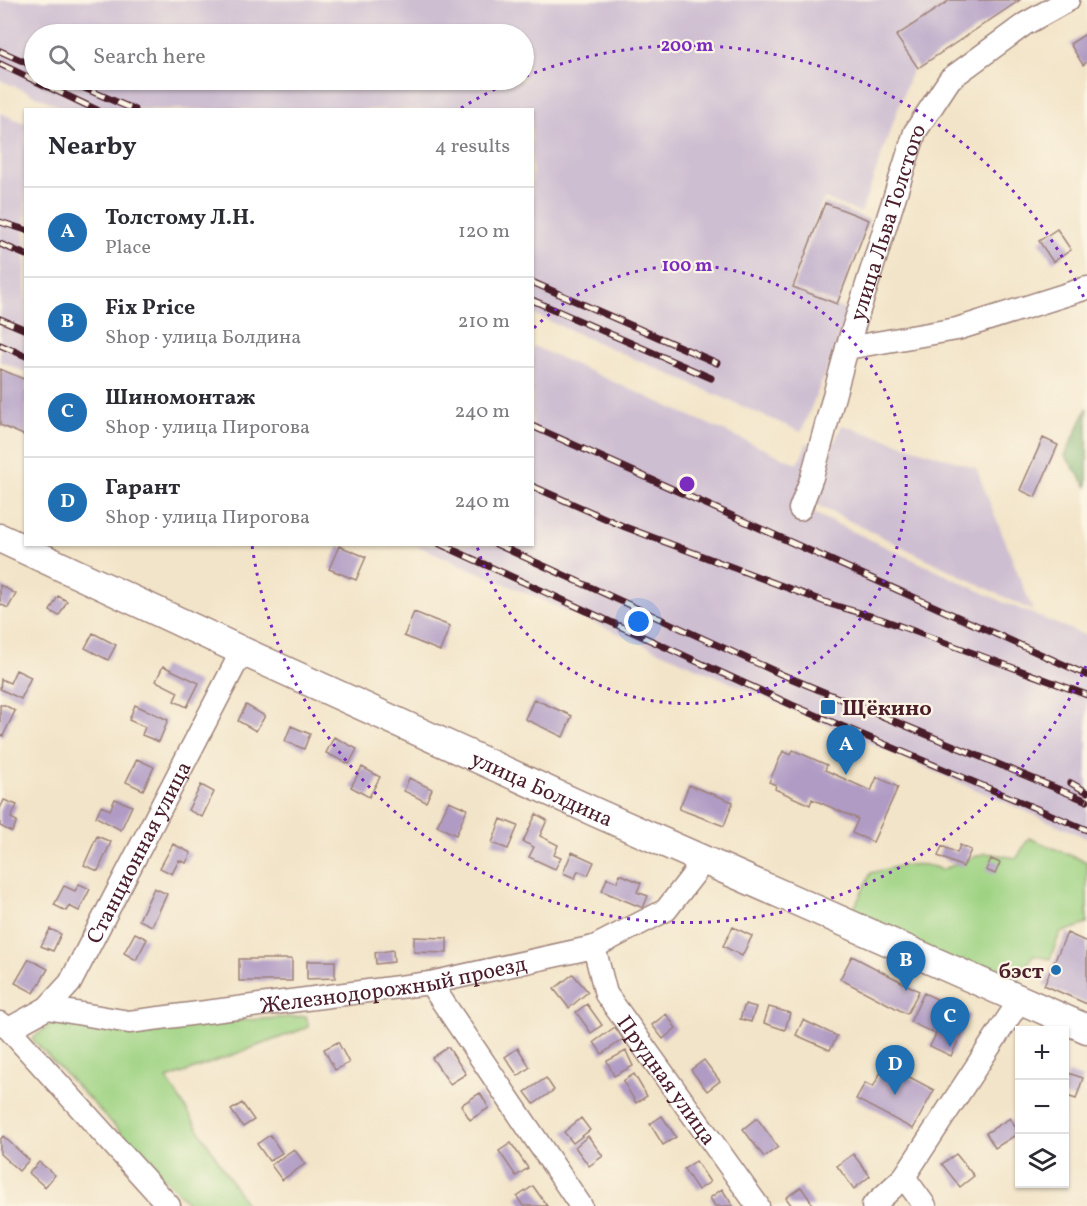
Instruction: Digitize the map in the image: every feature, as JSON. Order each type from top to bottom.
[{"type":"main road","name":"улица Болдина","points":[[0,537],[242,651],[704,861],[1087,1029]]},
{"type":"street","name":"улица Льва Толстого","points":[[800,509],[812,477],[847,348],[915,132],[950,79],[1025,24],[1068,0]]},
{"type":"street","points":[[847,348],[957,329],[1087,288]]},
{"type":"street","name":"Станционная улица","points":[[5,1026],[47,1008],[70,983],[242,651]]},
{"type":"street","name":"Железнодорожный проезд","points":[[47,1008],[129,1022],[430,982],[594,947],[666,910],[704,861]]},
{"type":"street","name":"Прудная улица","points":[[594,947],[606,994],[759,1206]]},
{"type":"street","points":[[430,982],[581,1206]]},
{"type":"street","points":[[873,1206],[904,1177],[1020,1000]]},
{"type":"street","points":[[5,1026],[169,1206]]},
{"type":"street","points":[[904,1177],[925,1206]]},
{"type":"shaded area","points":[[0,0],[948,0],[896,35],[914,64],[861,213],[824,198],[791,287],[850,312],[801,432],[534,314],[534,108],[64,108],[0,80]]},
{"type":"shaded area","points":[[0,113],[24,123],[24,372],[0,361]]},
{"type":"shaded area","points":[[534,346],[798,464],[807,443],[829,448],[805,509],[1005,603],[1087,636],[1087,838],[418,546],[534,546]]},
{"type":"shaded area","points":[[842,425],[976,468],[1033,611],[809,501]]},
{"type":"green space","points":[[1087,408],[1087,487],[1065,456]]},
{"type":"green space","points":[[1029,838],[1087,862],[1087,924],[1060,933],[1050,959],[1033,955],[1013,992],[848,921],[871,873],[916,865],[941,870],[985,853],[1017,858]]},
{"type":"green space","points":[[306,1016],[309,1027],[167,1079],[247,1206],[191,1206],[32,1039],[59,1017],[129,1028]]},
{"type":"building","points":[[950,0],[1020,0],[918,68],[896,36]]},
{"type":"building","points":[[1087,33],[1087,62],[1083,65],[1070,44]]},
{"type":"building","points":[[825,203],[869,220],[837,304],[793,287]]},
{"type":"building","points":[[1057,229],[1071,250],[1053,262],[1039,241]]},
{"type":"building","points":[[0,369],[24,379],[24,435],[0,425]]},
{"type":"building","points":[[1043,438],[1058,445],[1035,497],[1020,490]]},
{"type":"building","points":[[339,546],[366,557],[356,580],[329,569]]},
{"type":"building","points":[[0,585],[16,594],[8,608],[0,604]]},
{"type":"building","points":[[58,596],[67,601],[59,616],[50,611]]},
{"type":"building","points":[[414,612],[450,626],[440,651],[404,636]]},
{"type":"building","points":[[93,633],[116,645],[108,660],[85,648]]},
{"type":"building","points":[[163,666],[199,683],[187,707],[174,701],[178,692],[156,681]]},
{"type":"building","points":[[16,670],[31,677],[21,699],[0,689],[1,679],[10,683]]},
{"type":"building","points":[[534,699],[572,716],[563,737],[525,719]]},
{"type":"building","points":[[0,705],[5,705],[15,711],[3,736],[0,735]]},
{"type":"building","points":[[135,705],[168,720],[159,742],[142,735],[145,727],[129,720]]},
{"type":"building","points":[[246,705],[265,716],[256,731],[238,721]]},
{"type":"building","points":[[291,726],[310,734],[304,749],[285,741]]},
{"type":"building","points":[[334,737],[357,749],[349,764],[326,753]]},
{"type":"building","name":"Щёкино","points":[[793,750],[827,765],[825,770],[871,791],[877,777],[898,787],[873,842],[852,833],[858,819],[812,799],[810,805],[775,789],[776,785],[769,782],[783,751],[791,755]]},
{"type":"building","points":[[137,759],[154,767],[143,790],[126,782]]},
{"type":"building","points":[[362,767],[380,777],[369,797],[351,787]]},
{"type":"building","points":[[409,778],[432,789],[426,802],[404,791]]},
{"type":"building","points":[[201,785],[214,792],[202,817],[188,810]]},
{"type":"building","points":[[689,785],[733,802],[724,826],[679,809]]},
{"type":"building","points":[[115,799],[132,806],[121,830],[96,817],[101,806],[110,810]]},
{"type":"building","points":[[4,800],[17,805],[11,818],[17,821],[12,832],[0,826],[0,809]]},
{"type":"building","points":[[449,801],[467,809],[456,835],[437,826]]},
{"type":"building","points":[[536,814],[547,820],[540,836],[558,845],[554,855],[561,858],[555,869],[529,857],[534,847],[523,842]]},
{"type":"building","points":[[501,819],[518,826],[508,849],[492,843]]},
{"type":"building","points":[[97,836],[111,842],[98,871],[84,865]]},
{"type":"building","points":[[173,844],[191,853],[186,863],[179,860],[172,874],[160,868]]},
{"type":"building","points":[[960,845],[971,850],[963,867],[938,856],[942,846],[957,853]]},
{"type":"building","points":[[572,852],[594,862],[588,875],[578,871],[575,878],[563,873]]},
{"type":"building","points":[[991,859],[1000,863],[995,874],[986,870]]},
{"type":"building","points":[[620,874],[641,883],[637,892],[648,896],[643,908],[602,891],[607,878],[617,882]]},
{"type":"building","points":[[79,884],[90,889],[79,911],[69,906],[66,911],[54,905],[64,886],[75,891]]},
{"type":"building","points":[[154,888],[167,894],[152,926],[139,920]]},
{"type":"building","points":[[733,927],[752,936],[742,956],[723,946]]},
{"type":"building","points":[[50,929],[61,934],[53,951],[41,946]]},
{"type":"building","points":[[135,933],[147,939],[136,960],[124,953]]},
{"type":"building","points":[[1067,933],[1087,942],[1087,1004],[1044,985]]},
{"type":"building","points":[[414,937],[447,938],[447,953],[414,952]]},
{"type":"building","points":[[393,950],[394,962],[376,964],[375,953]]},
{"type":"building","points":[[852,956],[919,991],[907,1014],[840,979]]},
{"type":"building","points":[[29,959],[48,969],[34,993],[15,983]]},
{"type":"building","points":[[239,959],[292,959],[292,981],[239,981]]},
{"type":"building","points":[[307,961],[335,961],[335,978],[307,979]]},
{"type":"building","points":[[573,974],[588,992],[569,1008],[554,989]]},
{"type":"building","points":[[924,993],[970,1015],[951,1056],[930,1046],[936,1034],[910,1022]]},
{"type":"building","points":[[587,1004],[602,1025],[591,1033],[576,1012]]},
{"type":"building","points":[[745,1004],[756,1007],[751,1022],[740,1019]]},
{"type":"building","points":[[769,1007],[790,1013],[785,1030],[764,1023]]},
{"type":"building","points":[[666,1014],[676,1028],[663,1039],[652,1025]]},
{"type":"building","points":[[803,1020],[837,1036],[830,1050],[796,1035]]},
{"type":"building","points":[[615,1027],[623,1039],[602,1054],[594,1042]]},
{"type":"building","points":[[338,1042],[349,1063],[335,1070],[324,1049]]},
{"type":"building","points":[[448,1047],[466,1074],[450,1084],[432,1058]]},
{"type":"building","points":[[518,1048],[530,1067],[518,1076],[505,1057]]},
{"type":"building","points":[[626,1051],[633,1066],[614,1076],[607,1061]]},
{"type":"building","points":[[704,1060],[720,1081],[707,1091],[691,1070]]},
{"type":"building","points":[[885,1064],[934,1090],[913,1129],[856,1099],[865,1083],[873,1087]]},
{"type":"building","points":[[1069,1073],[1083,1078],[1076,1099],[1069,1097]]},
{"type":"building","points":[[634,1074],[647,1096],[636,1103],[623,1081]]},
{"type":"building","points":[[546,1078],[554,1090],[534,1104],[525,1092]]},
{"type":"building","points":[[480,1093],[489,1108],[470,1120],[461,1105]]},
{"type":"building","points":[[242,1103],[254,1120],[243,1127],[231,1110]]},
{"type":"building","points":[[662,1116],[676,1137],[663,1145],[650,1124]]},
{"type":"building","points":[[581,1118],[590,1130],[573,1143],[564,1132]]},
{"type":"building","points":[[757,1118],[778,1147],[764,1157],[743,1129]]},
{"type":"building","points":[[1010,1118],[1015,1126],[1015,1136],[995,1148],[986,1133]]},
{"type":"building","points":[[270,1135],[282,1153],[269,1161],[257,1144]]},
{"type":"building","points":[[3,1136],[29,1160],[19,1171],[0,1154],[0,1140]]},
{"type":"building","points":[[588,1136],[603,1156],[589,1166],[575,1147]]},
{"type":"building","points":[[511,1143],[528,1168],[516,1176],[499,1151]]},
{"type":"building","points":[[294,1149],[305,1164],[282,1180],[271,1165]]},
{"type":"building","points":[[853,1154],[870,1176],[854,1189],[837,1166]]},
{"type":"building","points":[[956,1154],[974,1176],[960,1187],[942,1164]]},
{"type":"building","points":[[696,1161],[710,1182],[698,1190],[684,1169]]},
{"type":"building","points":[[39,1162],[55,1175],[45,1187],[29,1173]]},
{"type":"building","points":[[533,1186],[547,1206],[523,1206],[517,1197]]},
{"type":"building","points":[[801,1187],[814,1206],[792,1206],[786,1198]]},
{"type":"building","points":[[722,1189],[733,1206],[715,1206],[710,1198]]},
{"type":"railway","points":[[0,51],[24,62]]},
{"type":"railway","points":[[0,64],[24,75]]},
{"type":"railway","points":[[55,90],[93,108]]},
{"type":"railway","points":[[89,90],[130,108]]},
{"type":"railway","points":[[0,222],[24,229]]},
{"type":"railway","points":[[0,244],[24,254]]},
{"type":"railway","points":[[534,283],[717,363]]},
{"type":"railway","points":[[534,301],[711,378]]},
{"type":"railway","points":[[0,319],[24,329]]},
{"type":"railway","points":[[0,345],[24,355]]},
{"type":"railway","points":[[534,427],[1087,675]]},
{"type":"railway","points":[[534,487],[625,527],[833,605],[881,619],[1087,695]]},
{"type":"railway","points":[[444,546],[792,705],[1087,830]]},
{"type":"railway","points":[[500,546],[783,675],[1087,801]]},
{"type":"railway","points":[[1071,783],[1087,792]]},
{"type":"place","name":"Щёкино","points":[[828,707]]},
{"type":"place","name":"Толстому Л.Н.","points":[[846,775]]},
{"type":"place","name":"бэст","points":[[1056,970]]},
{"type":"place","name":"Fix Price","points":[[906,991]]},
{"type":"place","name":"Шиномонтаж","points":[[950,1047]]},
{"type":"place","name":"Гарант","points":[[895,1095]]}]
